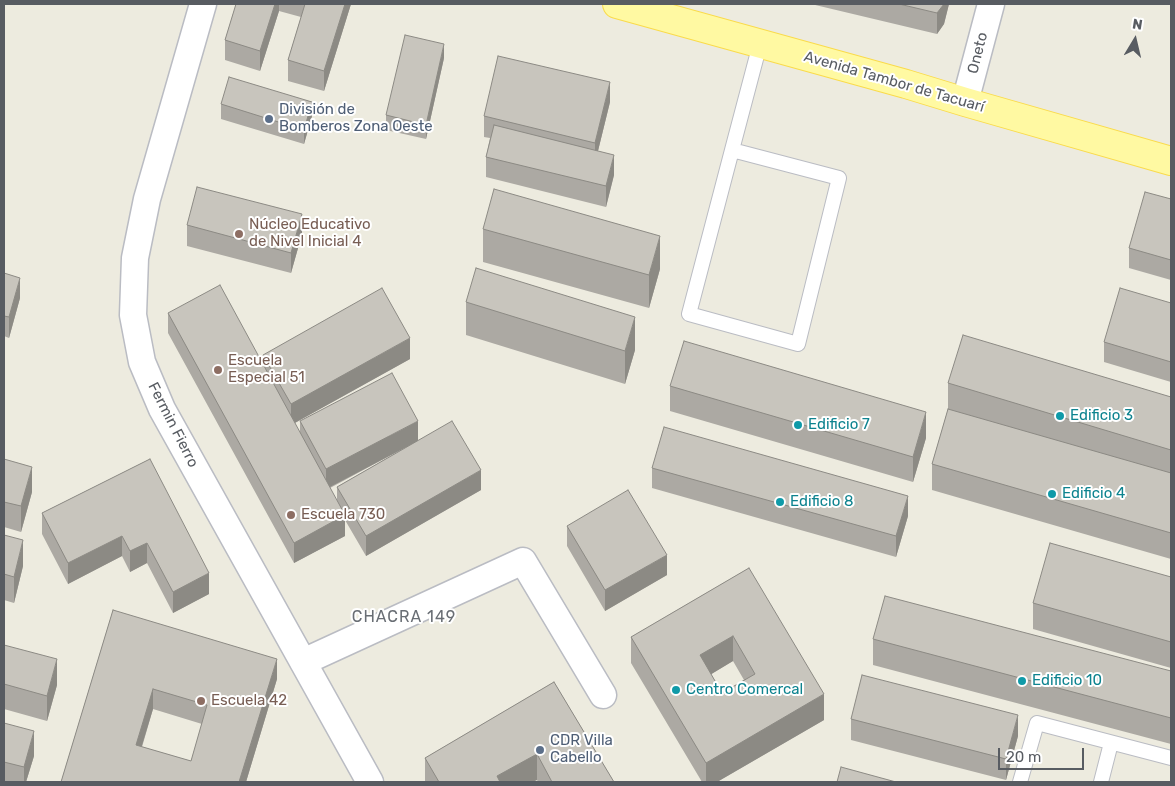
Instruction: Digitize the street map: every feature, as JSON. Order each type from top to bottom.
[{"type":"main road","name":"Avenida Tambor de Tacuarí","points":[[618,4],[906,84],[1171,161]]},
{"type":"street","name":"Fermin Fierro","points":[[203,4],[148,199],[135,258],[134,315],[142,362],[162,409],[370,782]]},
{"type":"street","name":"Oneto","points":[[965,102],[991,4]]},
{"type":"street","points":[[303,662],[523,561],[603,695]]},
{"type":"lane","points":[[732,150],[839,178],[798,344],[689,314],[732,150],[760,44]]},
{"type":"lane","points":[[1020,782],[1037,724],[1171,758]]},
{"type":"lane","points":[[1101,782],[1111,742]]},
{"type":"building","points":[[236,4],[275,4],[260,51],[225,40]]},
{"type":"building","points":[[305,4],[345,4],[324,71],[288,60]]},
{"type":"building","points":[[899,4],[944,4],[937,13]]},
{"type":"building","points":[[405,35],[444,44],[426,125],[386,115]]},
{"type":"building","points":[[498,56],[610,82],[595,143],[484,116]]},
{"type":"building","points":[[229,77],[312,102],[304,130],[221,104]]},
{"type":"building","points":[[494,125],[614,155],[606,186],[486,157]]},
{"type":"building","points":[[197,187],[302,214],[291,253],[187,225]]},
{"type":"building","points":[[494,189],[660,236],[649,275],[483,229]]},
{"type":"building","points":[[1145,192],[1171,199],[1171,260],[1129,248]]},
{"type":"building","points":[[476,268],[635,317],[625,351],[466,302]]},
{"type":"building","points":[[4,273],[20,278],[9,317],[4,316]]},
{"type":"building","points":[[220,285],[345,515],[294,543],[168,313]]},
{"type":"building","points":[[382,288],[410,338],[291,404],[263,355]]},
{"type":"building","points":[[1120,288],[1171,303],[1171,362],[1104,342]]},
{"type":"building","points":[[963,335],[1171,397],[1171,450],[948,383]]},
{"type":"building","points":[[684,341],[926,412],[913,457],[670,386]]},
{"type":"building","points":[[392,373],[418,421],[326,469],[300,421]]},
{"type":"building","points":[[948,409],[1171,473],[1171,533],[932,464]]},
{"type":"building","points":[[452,421],[481,470],[366,536],[337,487]]},
{"type":"building","points":[[664,427],[908,496],[896,536],[652,468]]},
{"type":"building","points":[[4,459],[32,467],[21,506],[4,502]]},
{"type":"building","points":[[150,459],[209,573],[173,592],[147,543],[130,551],[122,536],[68,563],[42,513]]},
{"type":"building","points":[[628,490],[667,555],[605,590],[567,526]]},
{"type":"building","points":[[4,535],[23,540],[14,577],[4,574]]},
{"type":"building","points":[[1050,543],[1171,577],[1171,642],[1033,603]]},
{"type":"building","name":"Centro Comercal","points":[[749,568],[824,694],[706,763],[631,637]],"holes":[[[733,636],[755,674],[722,693],[700,655]]]},
{"type":"building","points":[[885,596],[1171,671],[1171,718],[873,639]]},
{"type":"building","points":[[113,610],[277,659],[239,782],[61,782]],"holes":[[[153,689],[207,705],[191,761],[136,745]]]},
{"type":"building","points":[[4,645],[57,659],[47,696],[4,684]]},
{"type":"building","points":[[862,675],[1018,715],[1006,759],[851,719]]},
{"type":"building","points":[[554,682],[614,782],[552,782],[537,754],[497,776],[500,782],[439,782],[425,758]]},
{"type":"building","points":[[4,723],[34,731],[24,767],[4,762]]},
{"type":"building","points":[[841,767],[896,782],[837,782]]},
{"type":"place","name":"División de Bomberos Zona Oeste","points":[[269,119]]},
{"type":"place","name":"Núcleo Educativo de Nivel Inicial 4","points":[[239,234]]},
{"type":"place","name":"Escuela Especial 51","points":[[218,370]]},
{"type":"place","name":"Edificio 3","points":[[1060,416]]},
{"type":"place","name":"Edificio 7","points":[[798,425]]},
{"type":"place","name":"Edificio 4","points":[[1052,494]]},
{"type":"place","name":"Edificio 8","points":[[780,502]]},
{"type":"place","name":"Escuela 730","points":[[291,515]]},
{"type":"place","name":"Edificio 10","points":[[1022,681]]},
{"type":"place","name":"Centro Comercal","points":[[676,690]]},
{"type":"place","name":"Escuela 42","points":[[201,701]]},
{"type":"place","name":"CDR Villa Cabello","points":[[540,750]]},
{"type":"district","name":"CHACRA 149","points":[[404,617]]}]
